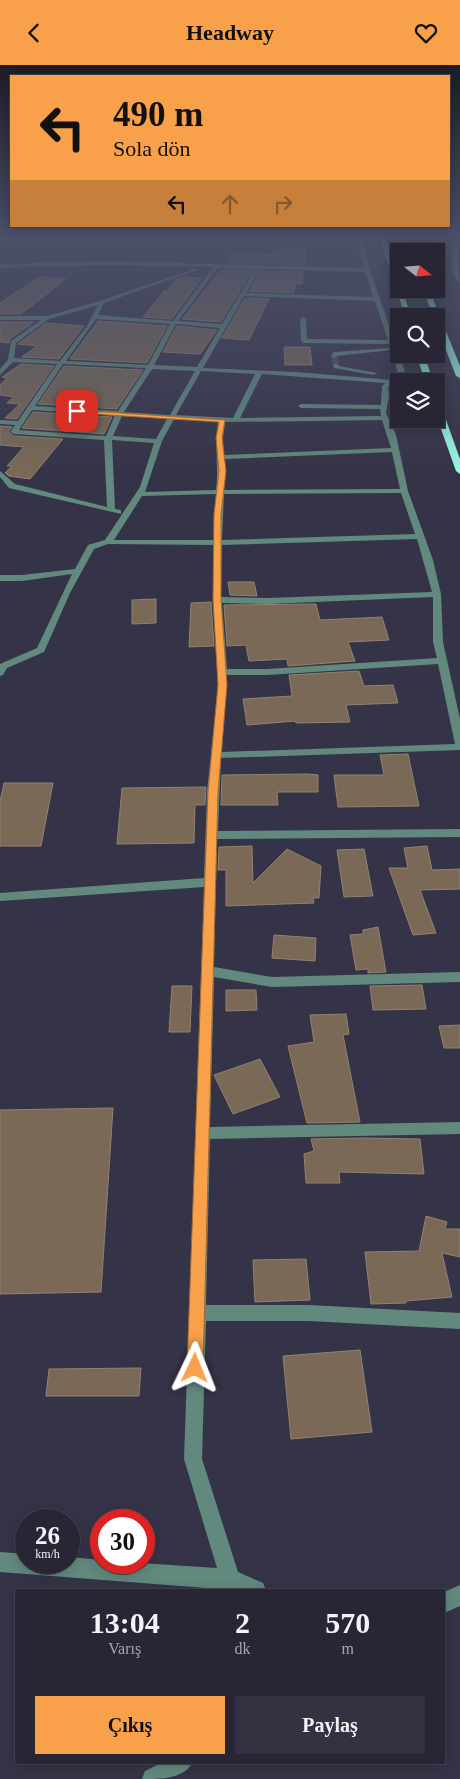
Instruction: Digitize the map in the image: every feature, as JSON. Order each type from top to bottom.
[{"type":"highway","points":[[437,316],[460,376]]},
{"type":"highway","points":[[445,428],[460,471]]},
{"type":"street","points":[[0,318],[47,318],[54,316]]},
{"type":"street","points":[[112,511],[108,439],[120,413],[179,316]]},
{"type":"street","points":[[108,541],[144,487],[158,441],[174,417],[229,316]]},
{"type":"street","points":[[382,316],[390,340]]},
{"type":"street","points":[[158,441],[14,432],[95,317],[173,324],[223,326]]},
{"type":"street","points":[[0,373],[11,360],[13,342],[47,318]]},
{"type":"street","points":[[303,319],[304,341],[390,346]]},
{"type":"street","points":[[334,356],[334,354],[390,346]]},
{"type":"street","points":[[11,360],[390,382]]},
{"type":"street","points":[[336,365],[336,367],[390,377]]},
{"type":"street","points":[[230,1579],[193,1459],[196,1313],[213,835],[223,685],[217,600],[222,471],[219,438],[259,373]]},
{"type":"street","points":[[217,755],[460,745],[438,642],[437,594],[421,537],[404,491],[385,412],[386,386],[390,383]]},
{"type":"street","points":[[301,406],[385,412]]},
{"type":"street","points":[[30,408],[229,420],[385,412]]},
{"type":"street","points":[[0,422],[20,423]]},
{"type":"street","points":[[221,457],[395,450]]},
{"type":"street","points":[[0,473],[12,486],[126,514]]},
{"type":"street","points":[[139,495],[220,491],[404,491]]},
{"type":"street","points":[[1,669],[41,650],[91,547],[108,541],[218,544],[421,537]]},
{"type":"street","points":[[0,578],[22,578],[78,571]]},
{"type":"street","points":[[217,600],[268,601],[437,594]]},
{"type":"street","points":[[222,672],[267,672],[441,661]]},
{"type":"street","points":[[213,835],[460,833]]},
{"type":"street","points":[[0,897],[211,882]]},
{"type":"street","points":[[208,971],[272,982],[460,977]]},
{"type":"street","points":[[202,1133],[460,1128]]},
{"type":"street","points":[[196,1313],[309,1313],[460,1321]]},
{"type":"street","points":[[0,1562],[230,1579],[254,1589]]},
{"type":"street","points":[[445,1602],[460,1595]]},
{"type":"street","points":[[153,1779],[178,1764]]},
{"type":"building","points":[[144,316],[174,316],[172,319]]},
{"type":"building","points":[[184,316],[225,316],[221,322],[182,319]]},
{"type":"building","points":[[235,316],[261,316],[249,340],[222,338]]},
{"type":"building","points":[[98,321],[167,326],[147,363],[70,359]]},
{"type":"building","points":[[0,322],[34,322],[10,339],[9,343],[0,342]]},
{"type":"building","points":[[46,323],[84,326],[59,359],[22,357],[37,346],[18,344]]},
{"type":"building","points":[[177,326],[217,330],[200,354],[163,352]]},
{"type":"building","points":[[284,347],[310,347],[312,365],[285,365]]},
{"type":"building","points":[[21,364],[54,366],[17,419],[5,418],[20,404],[7,403],[14,397],[0,395],[0,385],[7,378],[2,377]]},
{"type":"building","points":[[64,366],[143,370],[117,409],[38,404]]},
{"type":"building","points":[[33,412],[112,417],[104,434],[22,428]]},
{"type":"building","points":[[0,426],[12,427],[8,432],[14,436],[63,439],[30,479],[9,476],[5,473],[12,466],[7,466],[24,447],[0,445]]},
{"type":"building","points":[[228,582],[254,582],[257,596],[230,595]]},
{"type":"building","points":[[156,599],[156,623],[132,624],[132,600]]},
{"type":"building","points":[[211,602],[214,646],[189,647],[191,603]]},
{"type":"building","points":[[316,604],[320,620],[382,617],[389,640],[348,642],[355,661],[288,666],[287,659],[249,661],[246,645],[227,646],[224,605]]},
{"type":"building","points":[[359,671],[364,686],[393,685],[398,703],[346,705],[350,722],[296,723],[295,721],[247,725],[243,699],[292,696],[289,675]]},
{"type":"building","points":[[408,754],[419,806],[338,807],[334,775],[384,775],[380,755]]},
{"type":"building","points":[[222,775],[318,775],[318,792],[277,792],[278,805],[221,805]]},
{"type":"building","points":[[4,783],[53,783],[41,846],[0,846],[0,801]]},
{"type":"building","points":[[206,787],[205,805],[195,805],[194,843],[117,844],[122,788]]},
{"type":"building","points":[[252,846],[253,883],[287,849],[321,866],[319,898],[313,898],[314,903],[226,906],[226,870],[218,870],[219,847]]},
{"type":"building","points":[[427,846],[432,870],[460,869],[460,889],[420,890],[436,933],[413,935],[389,868],[408,868],[404,848]]},
{"type":"building","points":[[364,849],[373,896],[344,897],[337,850]]},
{"type":"building","points":[[378,927],[386,972],[368,973],[368,969],[356,970],[350,935],[363,934],[363,930]]},
{"type":"building","points":[[274,935],[316,938],[315,961],[272,958]]},
{"type":"building","points":[[422,985],[426,1009],[373,1010],[370,986]]},
{"type":"building","points":[[172,986],[192,986],[190,1032],[169,1032]]},
{"type":"building","points":[[226,990],[256,990],[257,1010],[226,1011]]},
{"type":"building","points":[[346,1014],[349,1034],[343,1035],[360,1122],[307,1123],[288,1046],[314,1042],[310,1015]]},
{"type":"building","points":[[460,1025],[460,1048],[444,1048],[439,1026]]},
{"type":"building","points":[[260,1059],[280,1097],[233,1114],[214,1075]]},
{"type":"building","points":[[113,1108],[101,1292],[0,1294],[0,1110]]},
{"type":"building","points":[[311,1139],[420,1139],[424,1174],[339,1172],[340,1183],[306,1183],[304,1154],[314,1151]]},
{"type":"building","points":[[426,1216],[447,1222],[445,1229],[460,1229],[460,1257],[442,1253],[452,1297],[406,1301],[406,1303],[371,1304],[365,1252],[419,1251]]},
{"type":"building","points":[[306,1259],[310,1300],[255,1302],[253,1260]]},
{"type":"building","points":[[360,1350],[372,1432],[291,1439],[283,1356]]},
{"type":"building","points":[[141,1368],[139,1396],[46,1396],[49,1369]]},
{"type":"tunnel","points":[[334,356],[335,362]]},
{"type":"tunnel","points":[[335,360],[336,365]]},
{"type":"route","points":[[77,411],[222,420],[219,438],[222,471],[218,514],[217,600],[223,685],[213,792],[195,1368]]}]
